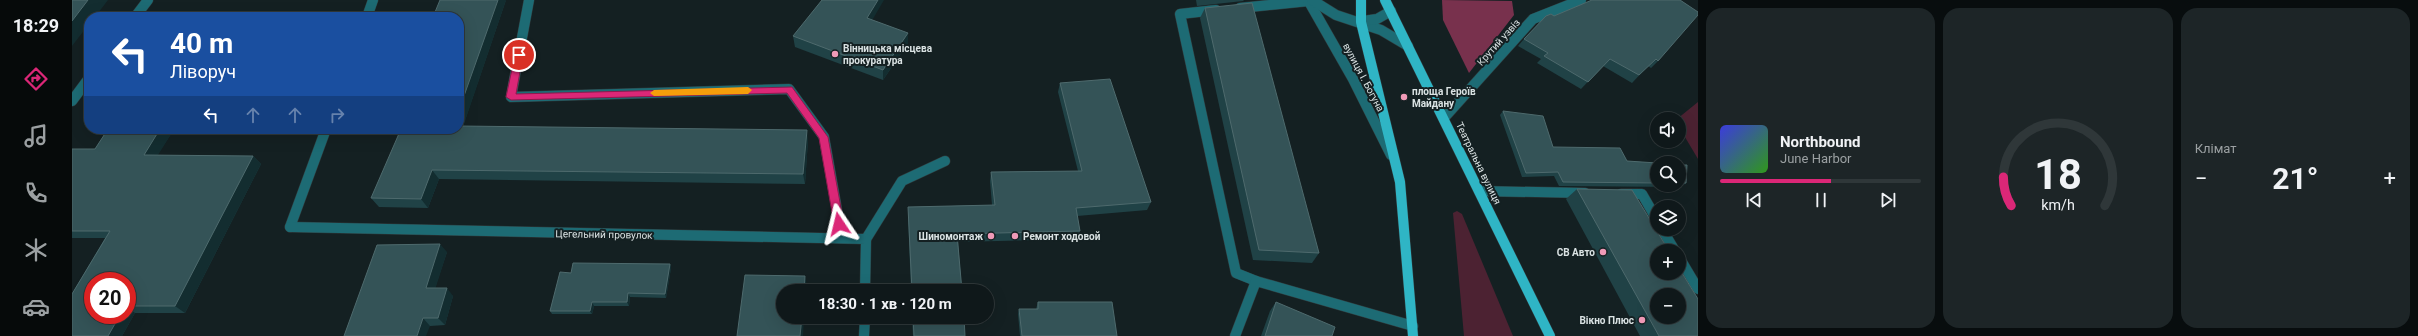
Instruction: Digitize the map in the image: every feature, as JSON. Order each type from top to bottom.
[{"type":"main road","points":[[1361,0],[1361,22],[1400,182],[1413,331]]},
{"type":"main road","name":"Театральна вулиця","points":[[1385,0],[1550,336]]},
{"type":"street","points":[[139,12],[148,0]]},
{"type":"street","points":[[369,12],[373,0]]},
{"type":"street","points":[[529,0],[511,97],[789,89],[824,137],[842,238]]},
{"type":"street","points":[[1409,47],[1397,37],[1375,26],[1336,15],[1310,0],[1180,14],[1236,273],[1256,281],[1413,331]]},
{"type":"street","name":"вулиця І. Богуна","points":[[1310,0],[1354,79],[1397,166]]},
{"type":"street","name":"Крутий узвіз","points":[[1444,118],[1533,20],[1581,0]]},
{"type":"street","points":[[1361,22],[1377,19],[1391,11]]},
{"type":"street","points":[[72,101],[84,85]]},
{"type":"street","name":"Цегельний провулок","points":[[324,134],[290,227],[866,239]]},
{"type":"street","points":[[865,284],[866,239],[902,181],[945,161]]},
{"type":"street","points":[[1479,191],[1596,193]]},
{"type":"street","points":[[1611,194],[1642,194],[1650,208]]},
{"type":"street","points":[[1686,269],[1698,289]]},
{"type":"street","points":[[1235,336],[1256,281]]},
{"type":"street","points":[[864,336],[865,324]]},
{"type":"shaded area","points":[[1442,0],[1512,1],[1514,15],[1469,73],[1443,20]]},
{"type":"shaded area","points":[[1698,102],[1698,159],[1686,139],[1686,112]]},
{"type":"shaded area","points":[[1457,211],[1462,214],[1513,336],[1464,336],[1453,213]]},
{"type":"building","points":[[72,0],[88,0],[72,21]]},
{"type":"building","points":[[440,0],[498,0],[464,96],[464,12],[435,12]]},
{"type":"building","points":[[822,0],[878,0],[867,18],[908,33],[883,70],[793,36]]},
{"type":"building","points":[[1592,0],[1680,0],[1698,12],[1698,15],[1658,61],[1656,59],[1639,75],[1610,59],[1588,82],[1544,56],[1548,53],[1524,39],[1546,16],[1551,14],[1554,16]]},
{"type":"building","points":[[1252,3],[1319,253],[1259,250],[1205,8]]},
{"type":"building","points":[[1110,79],[1151,202],[1076,208],[1080,231],[957,234],[961,284],[912,284],[908,207],[995,205],[991,172],[1082,171],[1060,83]]},
{"type":"building","points":[[1503,111],[1543,116],[1553,147],[1620,148],[1627,161],[1650,163],[1650,183],[1563,182],[1558,172],[1526,173]]},
{"type":"building","points":[[464,126],[807,130],[803,174],[432,170],[421,199],[371,198],[399,134],[464,134]]},
{"type":"building","points":[[105,134],[157,134],[144,155],[253,156],[175,306],[136,306],[136,272],[85,272],[110,231],[72,231],[72,149],[95,149]]},
{"type":"building","points":[[1577,189],[1632,190],[1650,220],[1650,236],[1660,236],[1665,244],[1650,244],[1650,280],[1686,279],[1698,299],[1698,336],[1659,336],[1652,324],[1686,324],[1686,288],[1650,288],[1650,320]]},
{"type":"building","points":[[440,244],[426,288],[447,288],[438,318],[423,318],[417,336],[344,336],[377,245]]},
{"type":"building","points":[[573,263],[670,264],[665,294],[628,293],[627,302],[592,302],[590,311],[550,311],[560,272],[571,273]]},
{"type":"building","points":[[84,274],[84,324],[115,324],[108,336],[72,336],[72,294]]},
{"type":"building","points":[[745,275],[805,276],[804,284],[776,284],[776,324],[801,324],[800,336],[737,336]]},
{"type":"building","points":[[1038,302],[1112,302],[1117,336],[1022,336],[1019,309],[1038,309]]},
{"type":"building","points":[[1276,302],[1335,327],[1332,336],[1265,336]]},
{"type":"building","points":[[913,324],[964,324],[965,336],[914,336]]},
{"type":"slow traffic","points":[[654,93],[748,90]]},
{"type":"place","name":"Вінницька місцева прокуратура","points":[[835,54]]},
{"type":"place","name":"площа Героїв Майдану","points":[[1404,97]]},
{"type":"place","name":"Шиномонтаж","points":[[991,236]]},
{"type":"place","name":"Ремонт ходовой","points":[[1015,236]]},
{"type":"place","name":"СВ Авто","points":[[1603,252]]},
{"type":"place","name":"Вікно Плюс","points":[[1642,320]]},
{"type":"route","points":[[519,55],[511,97],[789,89],[824,137],[839,224]]}]
